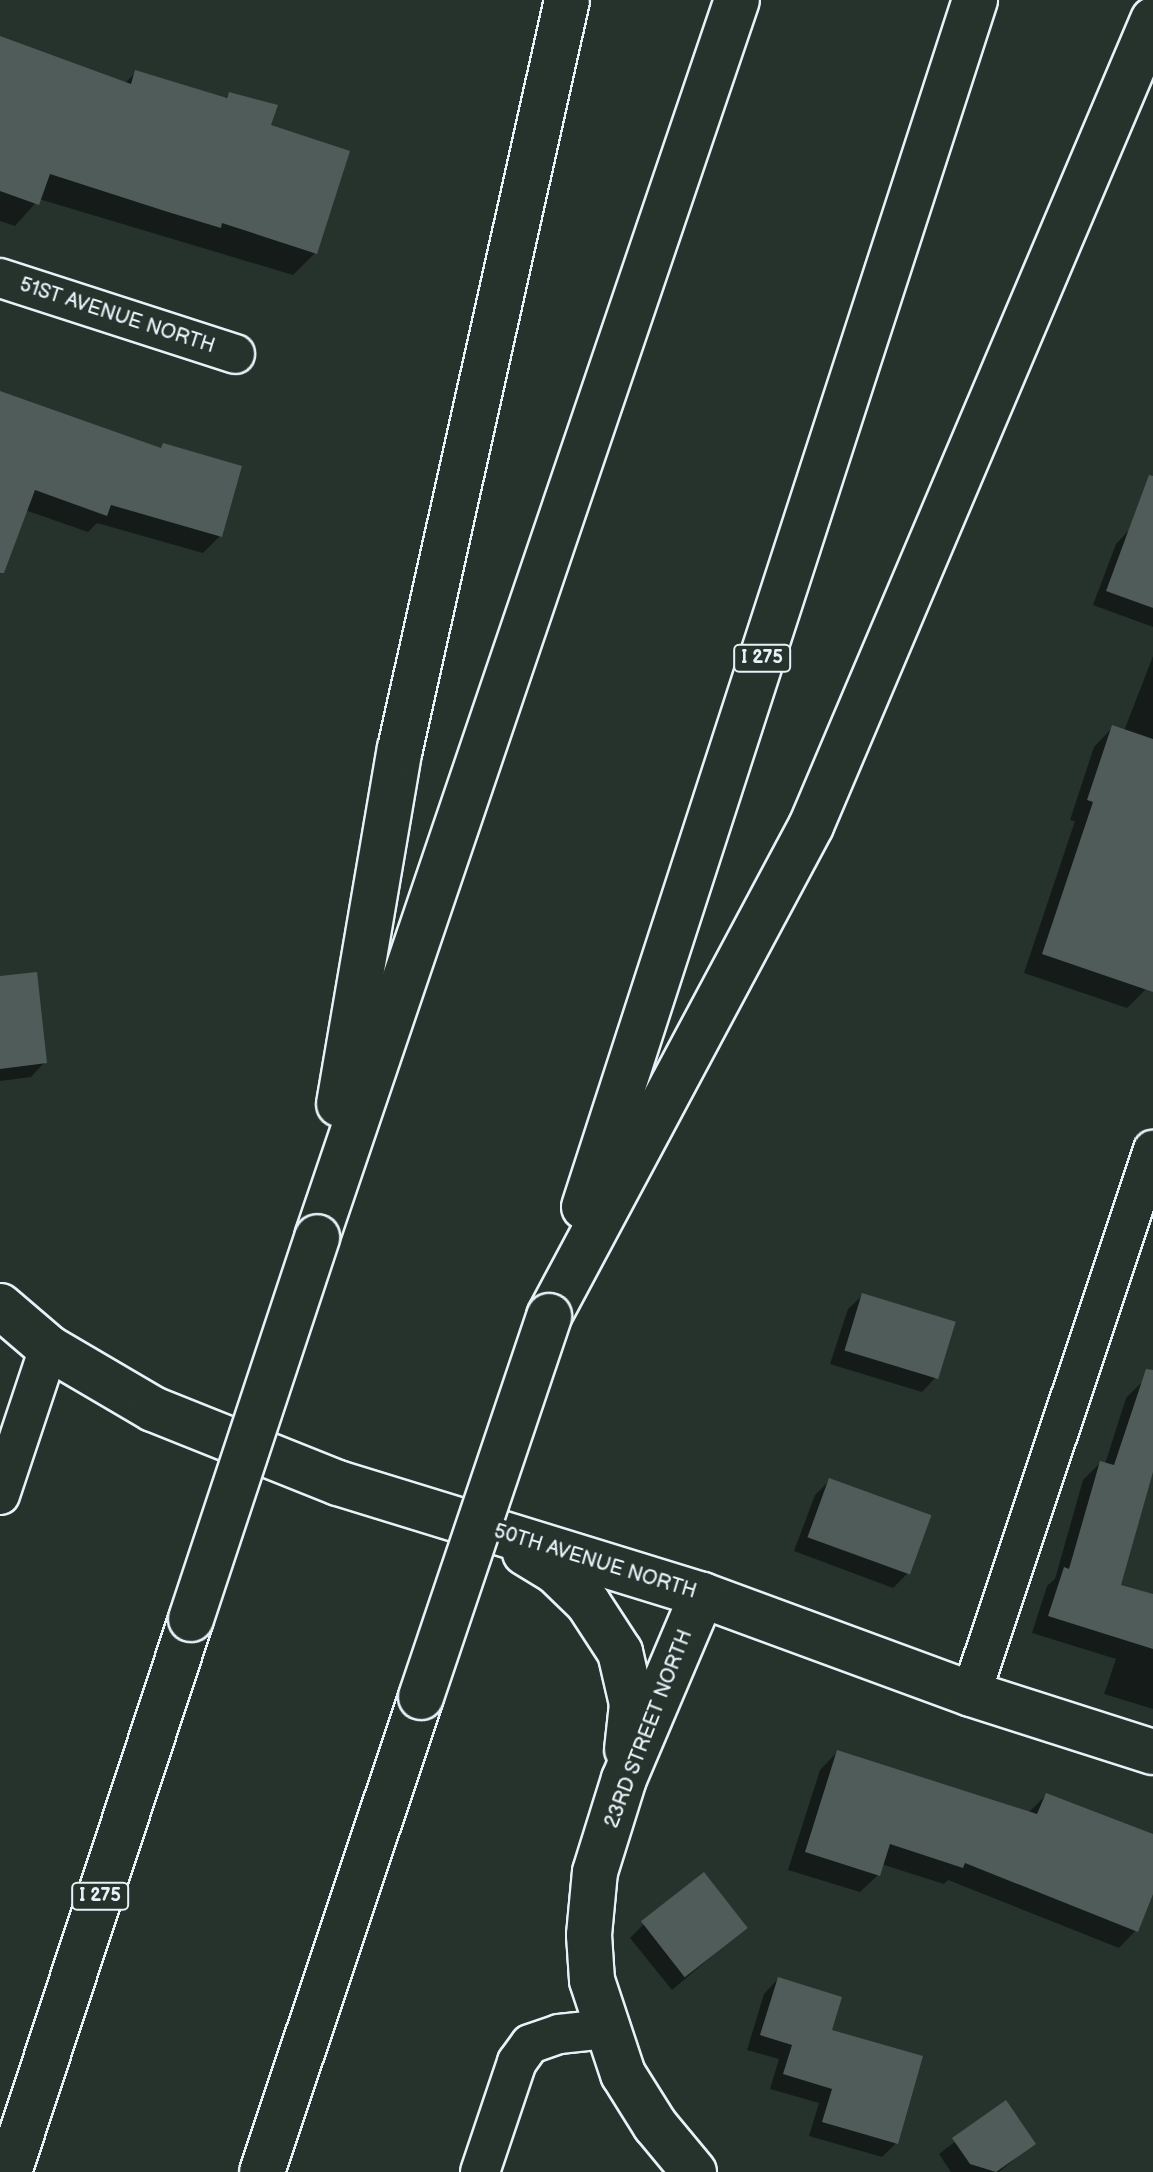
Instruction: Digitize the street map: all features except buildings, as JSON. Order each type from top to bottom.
[{"type":"main road","points":[[317,1237],[400,749],[567,0]]},
{"type":"main road","name":"I 275","points":[[9,2172],[317,1237],[737,0]]},
{"type":"main road","name":"I 275","points":[[262,2172],[549,1316],[975,0]]},
{"type":"main road","points":[[549,1316],[811,826],[1153,20]]},
{"type":"main road","name":"50TH AVENUE NORTH","points":[[0,1306],[49,1348],[153,1409],[338,1483],[702,1595],[971,1694],[1153,1752]]},
{"type":"main road","points":[[485,1529],[555,1571],[588,1603],[620,1652],[632,1704],[624,1779]]},
{"type":"main road","name":"23RD STREET NORTH","points":[[694,2172],[655,2125],[623,2074],[592,1980],[589,1935],[595,1872],[624,1779],[702,1595]]},
{"type":"street","name":"51ST AVENUE NORTH","points":[[0,278],[235,354]]},
{"type":"street","points":[[971,1694],[1153,1150]]},
{"type":"street","points":[[0,1495],[49,1348]]},
{"type":"street","points":[[480,2172],[517,2062],[530,2044],[559,2034],[606,2029]]}]
